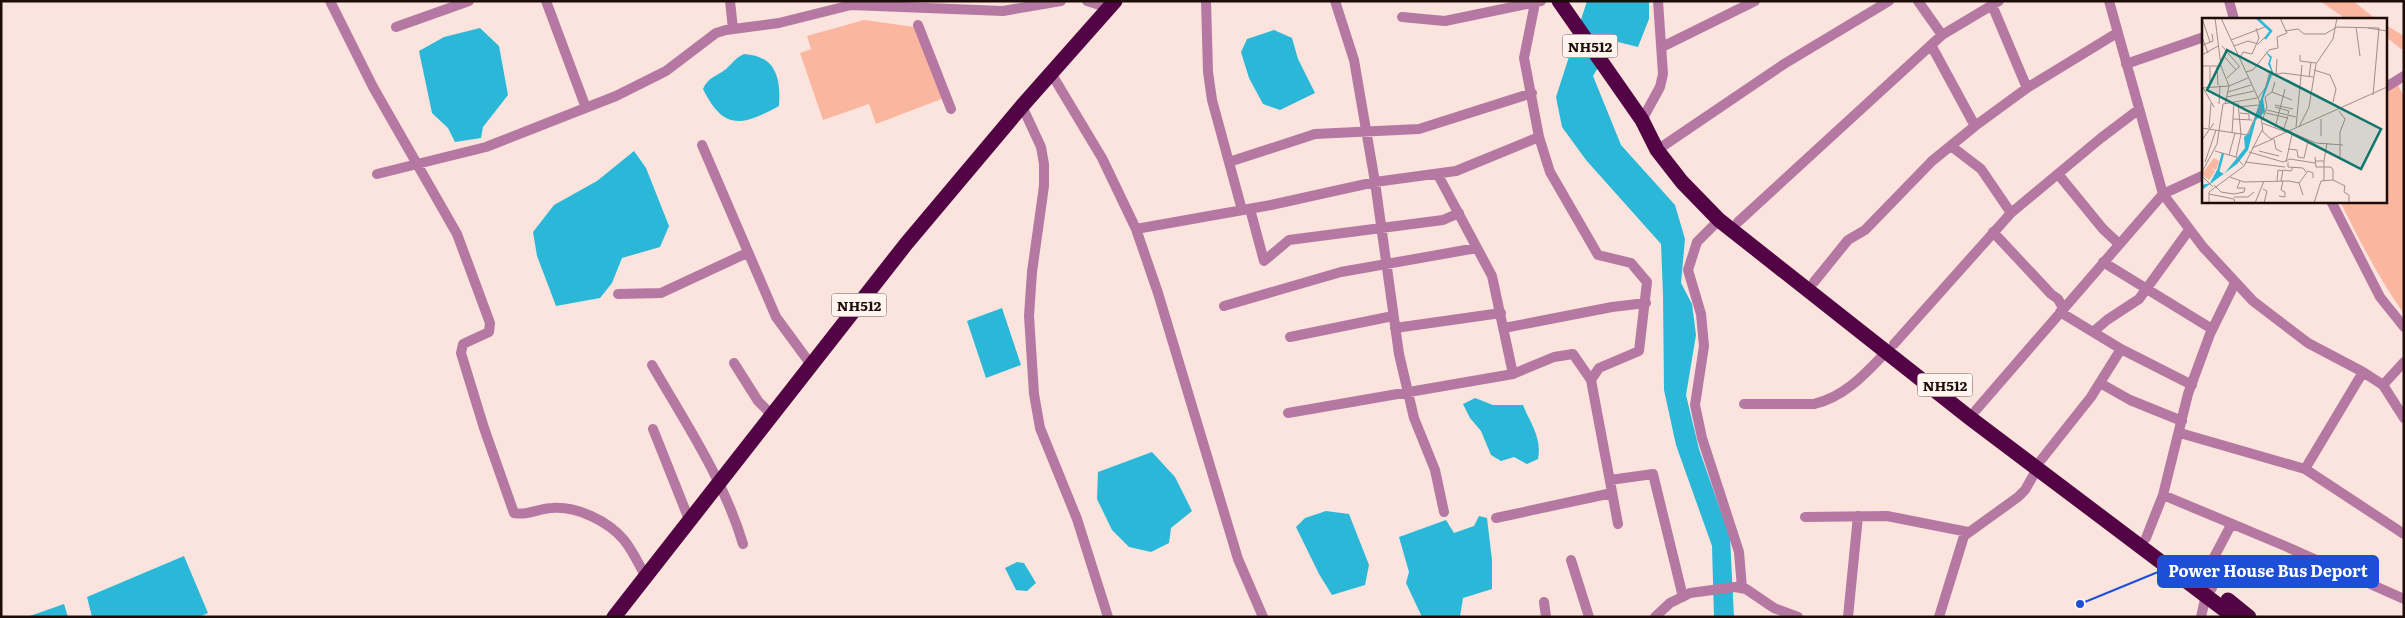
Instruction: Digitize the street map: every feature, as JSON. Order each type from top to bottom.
[{"type":"highway","name":"NH512","points":[[614,617],[906,244],[1022,106],[1112,4]]},
{"type":"highway","name":"NH512","points":[[1562,5],[1658,143],[1708,196],[1814,282],[1891,348],[2039,465],[2249,617]]},
{"type":"highway","name":"NH512","points":[[1658,143],[1657,150],[1682,182],[1719,220],[1976,410],[2039,465],[2146,538],[2207,588],[2234,617]]},
{"type":"street","points":[[330,1],[373,87],[457,234],[490,323],[490,332],[464,344],[461,353],[484,428],[514,513],[527,514],[563,507],[584,512],[614,531],[624,540],[646,577]]},
{"type":"street","points":[[396,28],[469,1]]},
{"type":"street","points":[[546,1],[586,108]]},
{"type":"street","points":[[730,1],[733,29]]},
{"type":"street","points":[[377,174],[486,147],[616,96],[666,71],[716,33],[779,23],[828,5],[863,3],[1003,11],[1061,1]]},
{"type":"street","points":[[1087,1],[1112,4]]},
{"type":"street","points":[[1206,1],[1208,72],[1212,100],[1228,162],[1264,260],[1290,240],[1444,220],[1459,214]]},
{"type":"street","points":[[1335,1],[1354,60],[1375,182],[1393,316],[1407,392],[1414,418],[1436,470],[1444,512]]},
{"type":"street","points":[[1642,120],[1660,87],[1663,74],[1658,1]]},
{"type":"street","points":[[1662,47],[1755,1]]},
{"type":"street","points":[[1658,143],[1888,1]]},
{"type":"street","points":[[1918,1],[1942,35]]},
{"type":"street","points":[[2108,1],[2163,194],[2189,230],[2253,301],[2285,328],[2308,343],[2363,372],[2383,386],[2404,418]]},
{"type":"street","points":[[2229,1],[2234,18]]},
{"type":"street","points":[[1402,17],[1445,21],[1538,2],[1524,58],[1532,93],[1538,136],[1550,172],[1594,248],[1602,257],[1625,261],[1635,266],[1647,282],[1639,351],[1599,368],[1591,380]]},
{"type":"street","points":[[1738,222],[1942,35],[1990,4],[2027,88]]},
{"type":"street","points":[[918,25],[951,109]]},
{"type":"street","points":[[1814,282],[1848,240],[1865,230],[1932,161],[1974,126],[2027,88],[2117,32]]},
{"type":"street","points":[[2126,64],[2202,38]]},
{"type":"street","points":[[1931,45],[1974,126]]},
{"type":"street","points":[[1051,73],[1102,158],[1136,229],[1158,293],[1238,559],[1263,617]]},
{"type":"street","points":[[2388,86],[2403,80]]},
{"type":"street","points":[[1228,162],[1315,134],[1419,128],[1532,93]]},
{"type":"street","points":[[1022,106],[1041,147],[1044,164],[1044,186],[1032,272],[1029,316],[1034,394],[1040,428],[1077,519],[1108,617]]},
{"type":"street","points":[[1744,404],[1814,404],[1824,402],[1853,384],[1891,348],[2011,213],[2101,138],[2138,110]]},
{"type":"street","points":[[1136,229],[1246,209],[1375,182],[1438,175],[1456,171],[1538,136]]},
{"type":"street","points":[[702,145],[776,317],[812,366]]},
{"type":"street","points":[[1951,146],[1981,169],[2011,213]]},
{"type":"street","points":[[2058,174],[2103,229],[2119,244]]},
{"type":"street","points":[[1438,175],[1492,276],[1513,374]]},
{"type":"street","points":[[1976,410],[2163,194],[2202,176]]},
{"type":"street","points":[[2332,202],[2380,297],[2404,327]]},
{"type":"street","points":[[1719,220],[1697,242],[1688,270],[1701,314],[1703,328],[1703,355],[1695,411],[1704,446],[1739,552],[1739,588]]},
{"type":"street","points":[[2093,332],[2107,320],[2130,307],[2147,290],[2189,230]]},
{"type":"street","points":[[1993,232],[2051,294],[2058,299],[2061,310],[2121,349],[2192,384]]},
{"type":"street","points":[[1224,306],[1341,272],[1477,248]]},
{"type":"street","points":[[618,294],[661,293],[747,253]]},
{"type":"street","points":[[2103,262],[2212,329]]},
{"type":"street","points":[[2146,538],[2163,496],[2192,384],[2212,329],[2235,282]]},
{"type":"street","points":[[1504,328],[1612,306],[1646,303]]},
{"type":"street","points":[[1395,328],[1501,313]]},
{"type":"street","points":[[1290,337],[1393,316]]},
{"type":"street","points":[[1939,617],[1964,536],[2025,490],[2039,465],[2100,383],[2121,349]]},
{"type":"street","points":[[1288,413],[1513,374],[1554,357],[1573,354],[1591,380],[1618,524]]},
{"type":"street","points":[[2383,386],[2404,362]]},
{"type":"street","points":[[734,363],[758,401],[773,416]]},
{"type":"street","points":[[652,365],[719,484],[736,522],[743,544]]},
{"type":"street","points":[[2305,469],[2363,372]]},
{"type":"street","points":[[2100,383],[2130,400],[2182,421]]},
{"type":"street","points":[[653,429],[690,522]]},
{"type":"street","points":[[2180,433],[2305,469],[2404,534]]},
{"type":"street","points":[[1610,480],[1652,474],[1687,595]]},
{"type":"street","points":[[1496,518],[1612,493]]},
{"type":"street","points":[[2163,496],[2285,546],[2404,599]]},
{"type":"street","points":[[1805,517],[1858,516],[1908,518],[1968,532]]},
{"type":"street","points":[[1848,617],[1858,516]]},
{"type":"street","points":[[2201,617],[2207,588],[2231,525]]},
{"type":"street","points":[[1571,560],[1589,617]]},
{"type":"street","points":[[1655,617],[1670,603],[1687,595],[1739,588],[1764,603],[1798,617]]},
{"type":"street","points":[[1544,602],[1546,617]]},
{"type":"shaded area","points":[[2320,1],[2353,1],[2375,18],[2345,18]]},
{"type":"shaded area","points":[[864,20],[922,28],[944,98],[876,124],[869,104],[823,120],[800,53],[811,49],[807,36]]},
{"type":"shaded area","points":[[2388,26],[2404,36],[2404,49],[2401,49],[2388,39]]},
{"type":"shaded area","points":[[2398,85],[2404,97],[2404,314],[2370,259],[2340,202],[2388,202],[2388,91]]},
{"type":"water","points":[[1587,1],[1649,1],[1649,19],[1638,47],[1614,41],[1593,76],[1621,145],[1675,205],[1685,239],[1681,283],[1692,304],[1696,335],[1686,395],[1699,449],[1730,538],[1734,617],[1714,617],[1712,546],[1676,445],[1664,390],[1661,244],[1586,160],[1562,127],[1556,97]]},
{"type":"water","points":[[480,28],[499,46],[508,95],[483,127],[481,138],[455,142],[448,128],[432,113],[419,51],[444,37]]},
{"type":"water","points":[[1274,30],[1292,38],[1298,59],[1315,93],[1280,110],[1263,104],[1249,78],[1241,52],[1247,39]]},
{"type":"water","points":[[744,54],[763,59],[770,64],[779,86],[779,106],[754,118],[735,121],[719,112],[703,89],[710,80]]},
{"type":"water","points":[[634,151],[646,168],[669,226],[660,247],[622,258],[612,283],[600,298],[556,306],[537,256],[533,232],[554,205],[597,181]]},
{"type":"water","points":[[1002,308],[1021,365],[986,378],[967,321]]},
{"type":"water","points":[[1475,398],[1493,405],[1523,405],[1537,438],[1538,459],[1527,464],[1514,457],[1501,461],[1491,455],[1481,431],[1470,418],[1463,404]]},
{"type":"water","points":[[1152,452],[1175,477],[1192,511],[1171,528],[1169,543],[1151,552],[1129,547],[1112,530],[1097,499],[1098,472]]},
{"type":"water","points":[[1326,511],[1349,514],[1369,565],[1365,585],[1332,595],[1319,574],[1296,527],[1305,518]]},
{"type":"water","points":[[1479,516],[1487,518],[1492,560],[1492,589],[1463,598],[1460,617],[1422,617],[1406,583],[1409,572],[1399,537],[1446,520],[1454,533],[1474,526]]},
{"type":"water","points":[[184,556],[208,613],[199,617],[92,617],[87,597]]},
{"type":"water","points":[[1017,562],[1024,563],[1036,583],[1027,591],[1016,590],[1005,568]]},
{"type":"water","points":[[64,604],[68,617],[27,617]]},
{"type":"place","name":"Power House Bus Deport","points":[[2080,604]]}]
